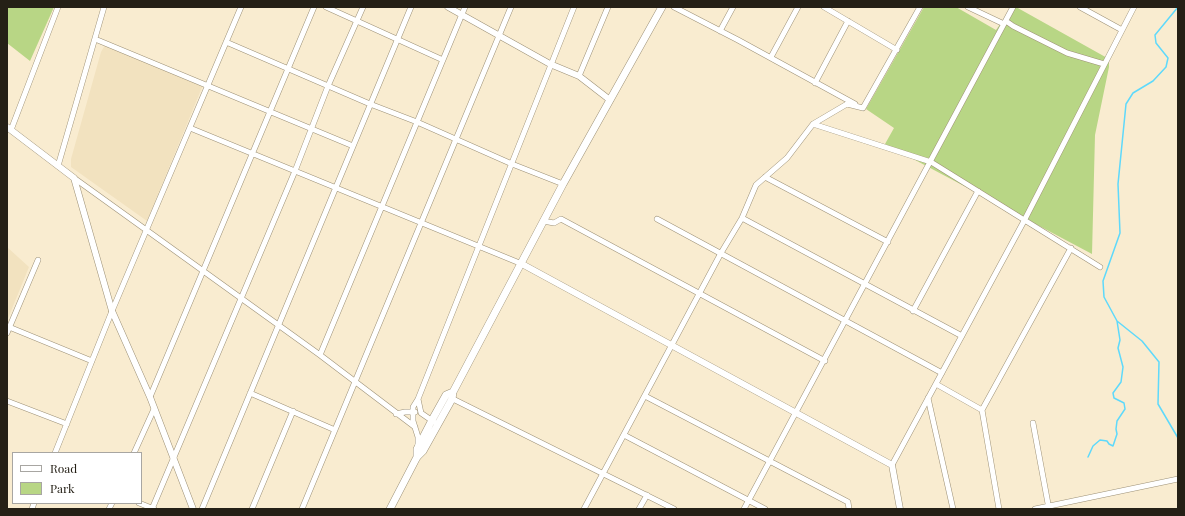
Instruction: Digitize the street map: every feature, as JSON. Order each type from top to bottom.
[{"type":"main road","points":[[417,457],[417,450],[427,436],[450,396],[522,264],[563,184],[662,7]]},
{"type":"main road","points":[[390,509],[417,457],[423,452],[427,436]]},
{"type":"street","points":[[58,7],[9,129],[74,178],[147,229],[320,355],[427,436]]},
{"type":"street","points":[[58,166],[104,7]]},
{"type":"street","points":[[55,452],[112,311],[241,7]]},
{"type":"street","points":[[150,397],[314,7]]},
{"type":"street","points":[[326,7],[443,60]]},
{"type":"street","points":[[141,504],[153,509],[295,171],[328,86],[363,7]]},
{"type":"street","points":[[202,509],[411,7]]},
{"type":"street","points":[[448,7],[550,64],[579,76],[610,100]]},
{"type":"street","points":[[320,355],[465,7]]},
{"type":"street","points":[[302,509],[356,383],[511,7]]},
{"type":"street","points":[[417,450],[418,437],[411,410],[418,399],[512,164],[550,64],[574,7]]},
{"type":"street","points":[[579,76],[608,7]]},
{"type":"street","points":[[674,7],[863,108]]},
{"type":"street","points":[[720,31],[733,7]]},
{"type":"street","points":[[771,58],[798,7]]},
{"type":"street","points":[[825,7],[897,50]]},
{"type":"street","points":[[863,108],[920,7]]},
{"type":"street","points":[[968,7],[1013,26],[1067,53],[1104,64]]},
{"type":"street","points":[[744,509],[825,361],[864,284],[888,242],[1013,7]]},
{"type":"street","points":[[1080,7],[1122,30]]},
{"type":"street","points":[[900,509],[892,465],[1024,221],[1134,7]]},
{"type":"street","points":[[815,83],[848,21]]},
{"type":"street","points":[[95,39],[353,146]]},
{"type":"street","points":[[226,42],[370,104],[417,122],[512,164],[563,184]]},
{"type":"street","points":[[584,509],[604,474],[671,345],[721,253],[742,218],[756,186],[787,158],[813,124],[847,104],[863,108]]},
{"type":"street","points":[[813,124],[931,162],[1100,267]]},
{"type":"street","points":[[190,128],[522,264],[892,465]]},
{"type":"street","points":[[74,178],[112,311],[150,397],[193,509]]},
{"type":"street","points":[[765,178],[888,242]]},
{"type":"street","points":[[914,311],[978,191]]},
{"type":"street","points":[[543,221],[554,222],[561,218],[825,361]]},
{"type":"street","points":[[742,218],[962,336]]},
{"type":"street","points":[[657,219],[942,373]]},
{"type":"street","points":[[998,509],[982,410],[1071,248]]},
{"type":"street","points":[[38,260],[8,330],[92,361]]},
{"type":"street","points":[[936,384],[982,410]]},
{"type":"street","points":[[250,393],[335,430]]},
{"type":"street","points":[[450,396],[674,509]]},
{"type":"street","points":[[645,396],[848,502],[849,509]]},
{"type":"street","points":[[928,398],[953,509]]},
{"type":"street","points":[[418,399],[421,414]]},
{"type":"street","points":[[7,401],[67,424]]},
{"type":"street","points":[[134,452],[154,409]]},
{"type":"street","points":[[396,414],[411,410],[435,422]]},
{"type":"street","points":[[252,509],[293,411]]},
{"type":"street","points":[[1033,424],[1049,508]]},
{"type":"street","points":[[624,435],[765,509]]},
{"type":"street","points":[[1035,509],[1049,508],[1178,479]]},
{"type":"street","points":[[639,509],[646,495]]},
{"type":"shaded area","points":[[105,45],[203,85],[147,221],[71,167],[71,159],[101,52]]},
{"type":"shaded area","points":[[7,247],[29,267],[7,321]]},
{"type":"green space","points":[[7,7],[54,7],[30,61],[7,43]]},
{"type":"green space","points":[[924,7],[956,7],[996,30],[1012,7],[1016,7],[1109,59],[1109,67],[1095,135],[1092,254],[885,144],[894,128],[866,109]]},
{"type":"waterway","points":[[1178,7],[1155,35],[1156,43],[1168,58],[1166,67],[1153,81],[1133,93],[1126,104],[1118,184],[1120,233],[1103,281],[1104,297],[1117,321],[1142,341],[1159,362],[1158,404],[1178,438]]},
{"type":"waterway","points":[[1088,457],[1093,446],[1100,440],[1107,441],[1113,446],[1117,434],[1117,421],[1125,409],[1124,403],[1114,398],[1113,393],[1121,382],[1123,367],[1118,348],[1120,340],[1117,321]]}]
